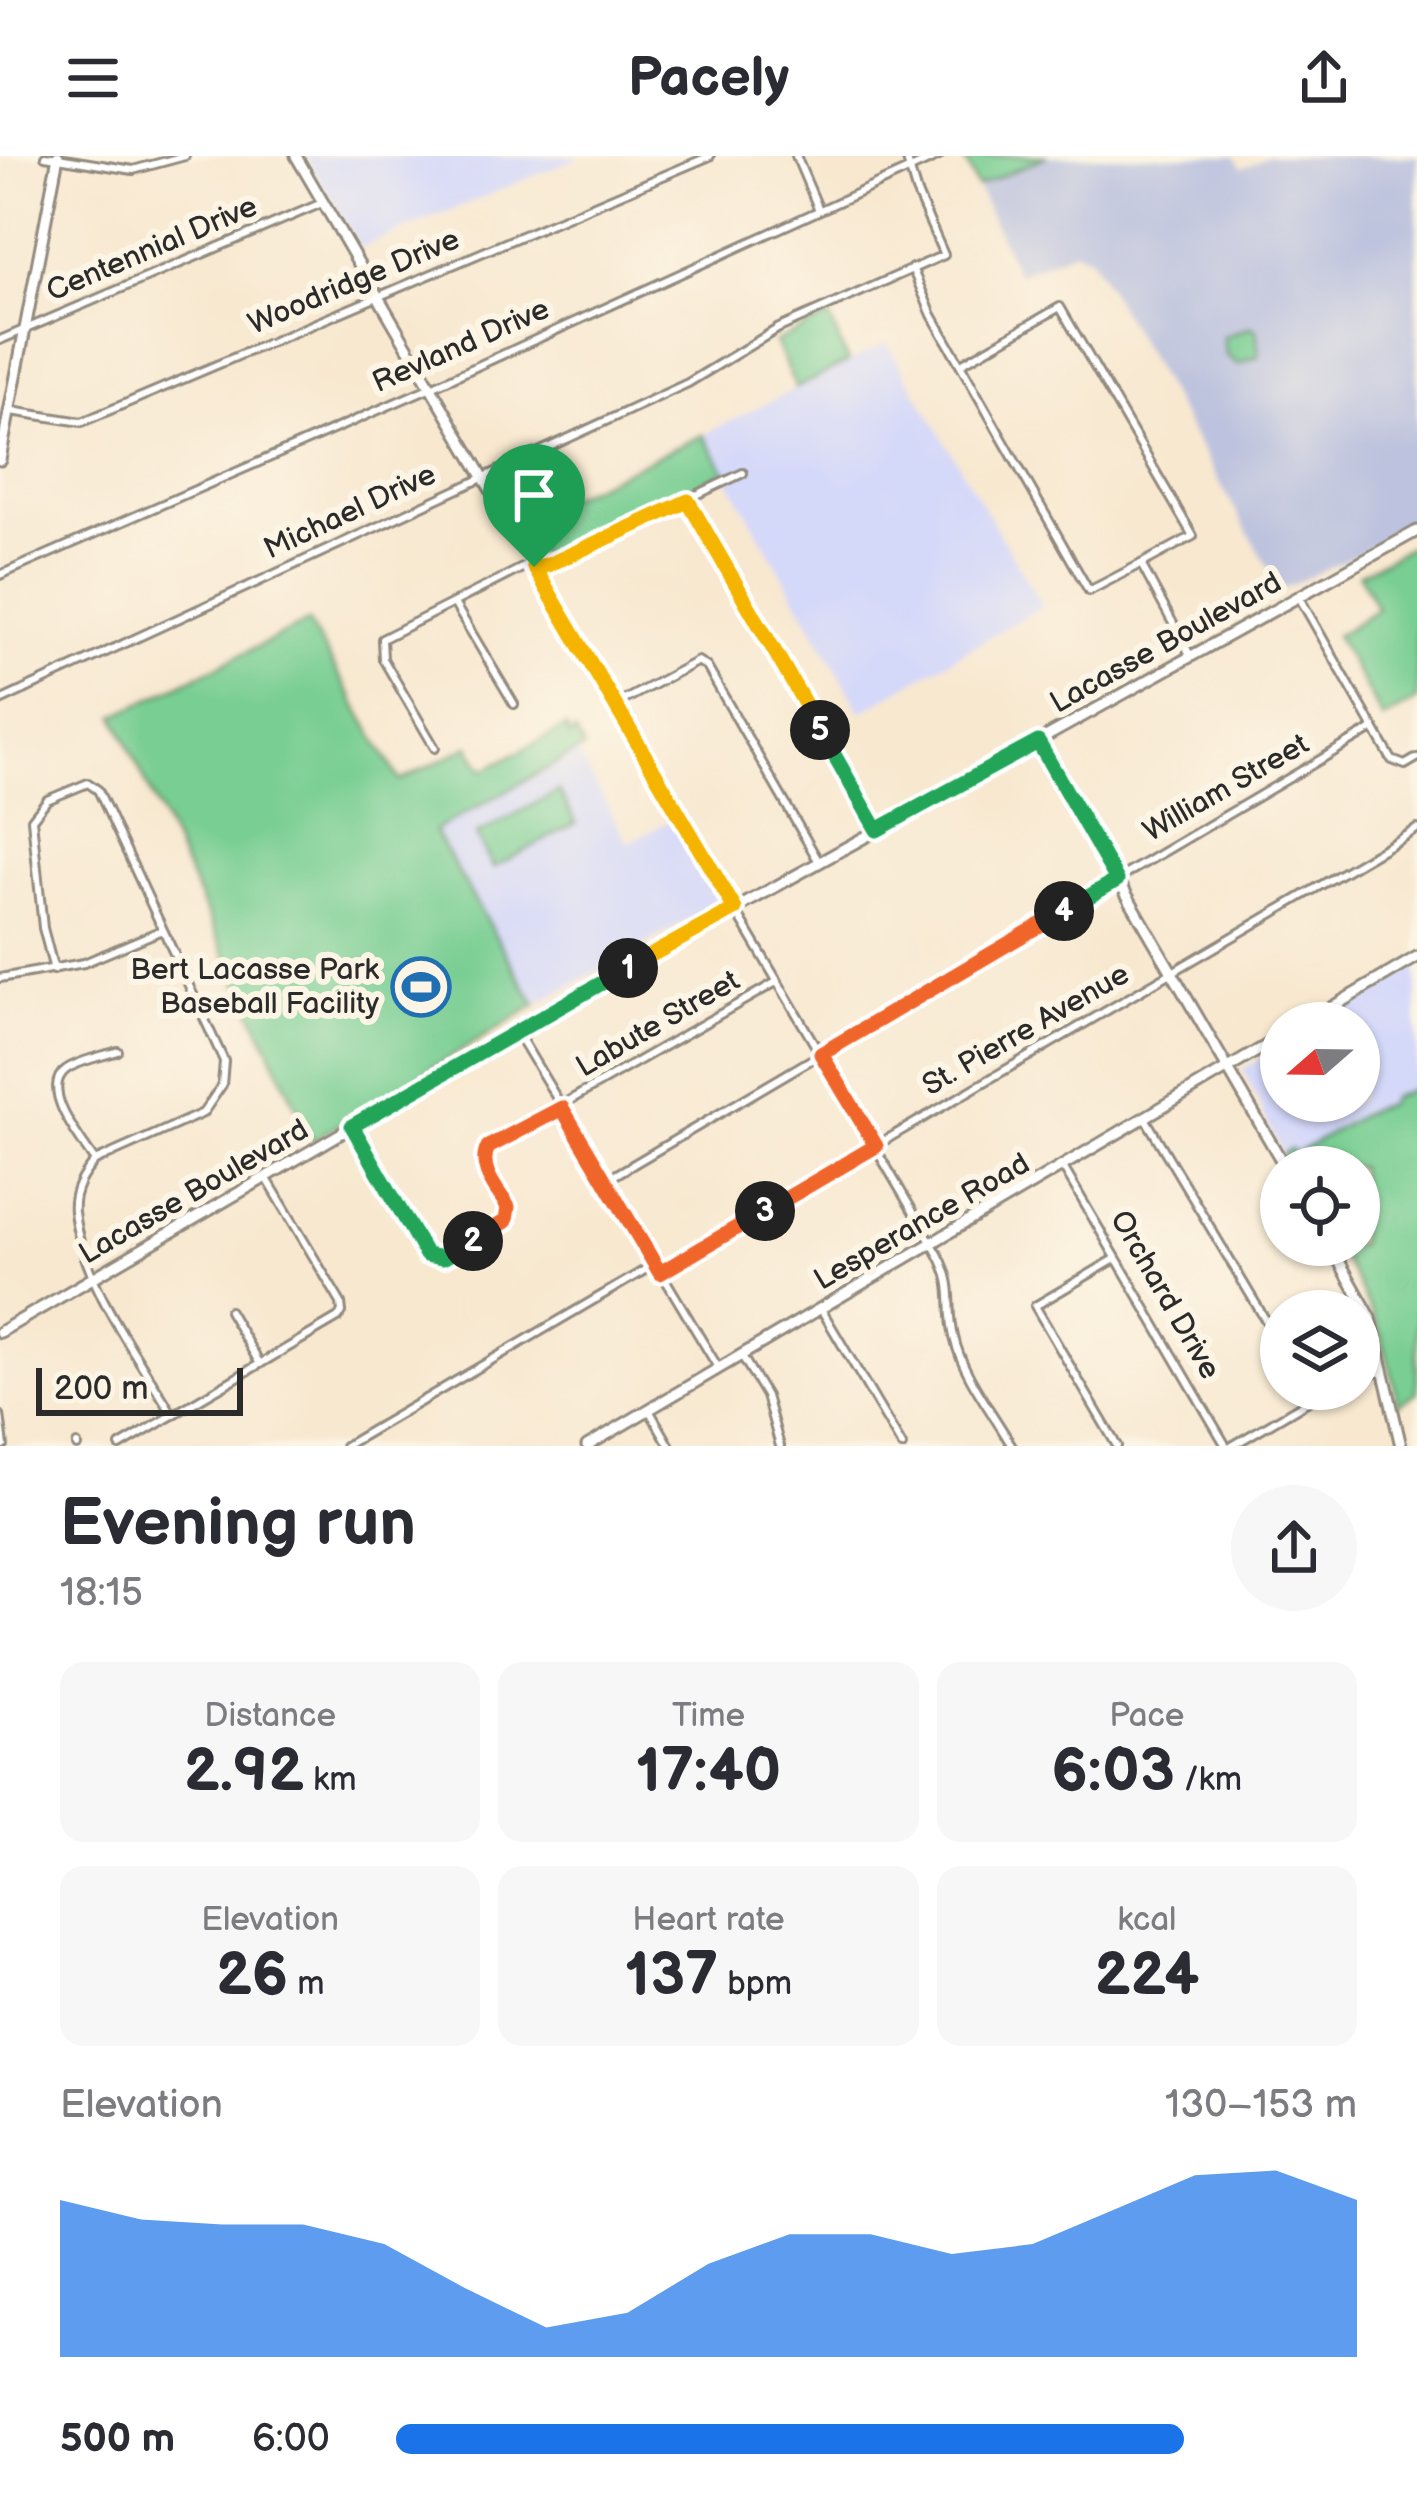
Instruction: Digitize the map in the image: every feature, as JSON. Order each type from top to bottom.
[{"type":"street","points":[[45,156],[134,170],[185,156]]},
{"type":"street","points":[[296,156],[932,1243],[948,1273],[953,1336],[959,1353],[1012,1446]]},
{"type":"street","name":"Woodridge Drive","points":[[11,411],[82,422],[710,156]]},
{"type":"street","points":[[796,156],[819,210]]},
{"type":"street","points":[[906,156],[944,255],[912,268],[961,364],[1089,591],[1193,536],[1060,308],[961,364]]},
{"type":"street","name":"Revland Drive","points":[[0,575],[939,156]]},
{"type":"street","points":[[0,460],[58,157]]},
{"type":"street","name":"Centennial Drive","points":[[0,340],[323,203]]},
{"type":"street","name":"Michael Drive","points":[[0,701],[688,383],[779,328],[912,268]]},
{"type":"street","points":[[435,748],[383,659],[380,645],[388,635],[522,568],[548,565],[743,473]]},
{"type":"street","points":[[688,501],[877,830]]},
{"type":"street","name":"Lacasse Boulevard","points":[[0,1332],[516,1031],[1417,531]]},
{"type":"street","points":[[1141,564],[1190,655]]},
{"type":"street","points":[[1298,597],[1392,760],[1405,765],[1417,758]]},
{"type":"street","points":[[455,605],[514,704]]},
{"type":"street","points":[[615,705],[698,661],[706,667],[819,862]]},
{"type":"street","name":"William Street","points":[[605,1181],[1374,728]]},
{"type":"street","points":[[1038,742],[1273,1146]]},
{"type":"street","points":[[54,970],[43,928],[32,819],[47,800],[88,784],[98,790],[224,1060],[222,1085],[203,1113],[95,1161],[83,1174],[74,1209],[94,1278],[172,1415]]},
{"type":"street","name":"St. Pierre Avenue","points":[[345,1446],[876,1146],[1417,829]]},
{"type":"street","points":[[0,978],[84,963],[162,930]]},
{"type":"street","points":[[1341,1002],[1417,957]]},
{"type":"street","name":"Labute Street","points":[[352,1126],[426,1255],[443,1258],[506,1221],[508,1207],[485,1168],[488,1147],[778,981]]},
{"type":"street","points":[[516,1031],[719,1369]]},
{"type":"street","name":"Lesperance Road","points":[[587,1446],[1260,1050]]},
{"type":"street","points":[[95,1161],[57,1099],[58,1078],[67,1068],[118,1051]]},
{"type":"street","points":[[1145,1118],[1260,1311]]},
{"type":"street","name":"Orchard Drive","points":[[1063,1167],[1229,1446]]},
{"type":"street","points":[[120,1446],[342,1312],[266,1177]]},
{"type":"street","points":[[1116,1258],[1036,1306],[1117,1446]]},
{"type":"street","points":[[1342,1266],[1371,1318],[1401,1446]]},
{"type":"street","points":[[821,1309],[902,1446]]},
{"type":"street","points":[[230,1311],[260,1364]]},
{"type":"street","points":[[741,1356],[766,1396],[780,1446]]},
{"type":"street","points":[[649,1410],[670,1446]]},
{"type":"street","points":[[1229,1446],[1295,1410]]},
{"type":"street","points":[[0,1415],[4,1446]]},
{"type":"shaded area","points":[[306,156],[582,156],[360,248]]},
{"type":"shaded area","points":[[1047,156],[1234,156],[1242,168],[1268,156],[1417,156],[1417,519],[1281,590],[1091,258],[1075,250],[1017,274],[977,187]]},
{"type":"shaded area","points":[[887,343],[1042,606],[861,712],[703,435]]},
{"type":"shaded area","points":[[577,752],[628,843],[673,819],[722,901],[536,1005],[433,831]]},
{"type":"shaded area","points":[[1417,966],[1417,1087],[1380,1106],[1380,1002],[1355,1002]]},
{"type":"shaded area","points":[[1260,1059],[1260,1106],[1243,1069]]},
{"type":"shaded area","points":[[1267,1122],[1350,1122],[1310,1146],[1278,1146]]},
{"type":"green space","points":[[963,156],[1047,156],[977,187]]},
{"type":"green space","points":[[829,317],[848,362],[796,388],[775,342]]},
{"type":"green space","points":[[1252,327],[1257,331],[1259,356],[1238,364],[1226,355],[1223,337]]},
{"type":"green space","points":[[703,435],[726,472],[542,559],[519,520]]},
{"type":"green space","points":[[1417,543],[1417,700],[1383,719],[1336,636],[1377,609],[1359,574]]},
{"type":"green space","points":[[308,622],[400,781],[469,746],[484,770],[566,727],[584,748],[434,831],[536,1005],[312,1141],[115,716]]},
{"type":"green space","points":[[559,791],[576,823],[493,868],[476,835]]},
{"type":"green space","points":[[1417,1087],[1417,1393],[1398,1404],[1380,1336],[1380,1290],[1360,1290],[1346,1266],[1380,1266],[1380,1146],[1309,1146],[1349,1122],[1380,1122],[1380,1106]]},
{"type":"place","name":"Bert Lacasse Park Baseball Facility","points":[[421,987]]},
{"type":"route","points":[[688,501],[877,830],[1038,742],[1117,880],[821,1054],[876,1146],[660,1273],[562,1108],[488,1147],[485,1168],[508,1207],[506,1221],[443,1258],[426,1255],[352,1126],[735,909],[534,567],[548,565],[688,501]]}]
